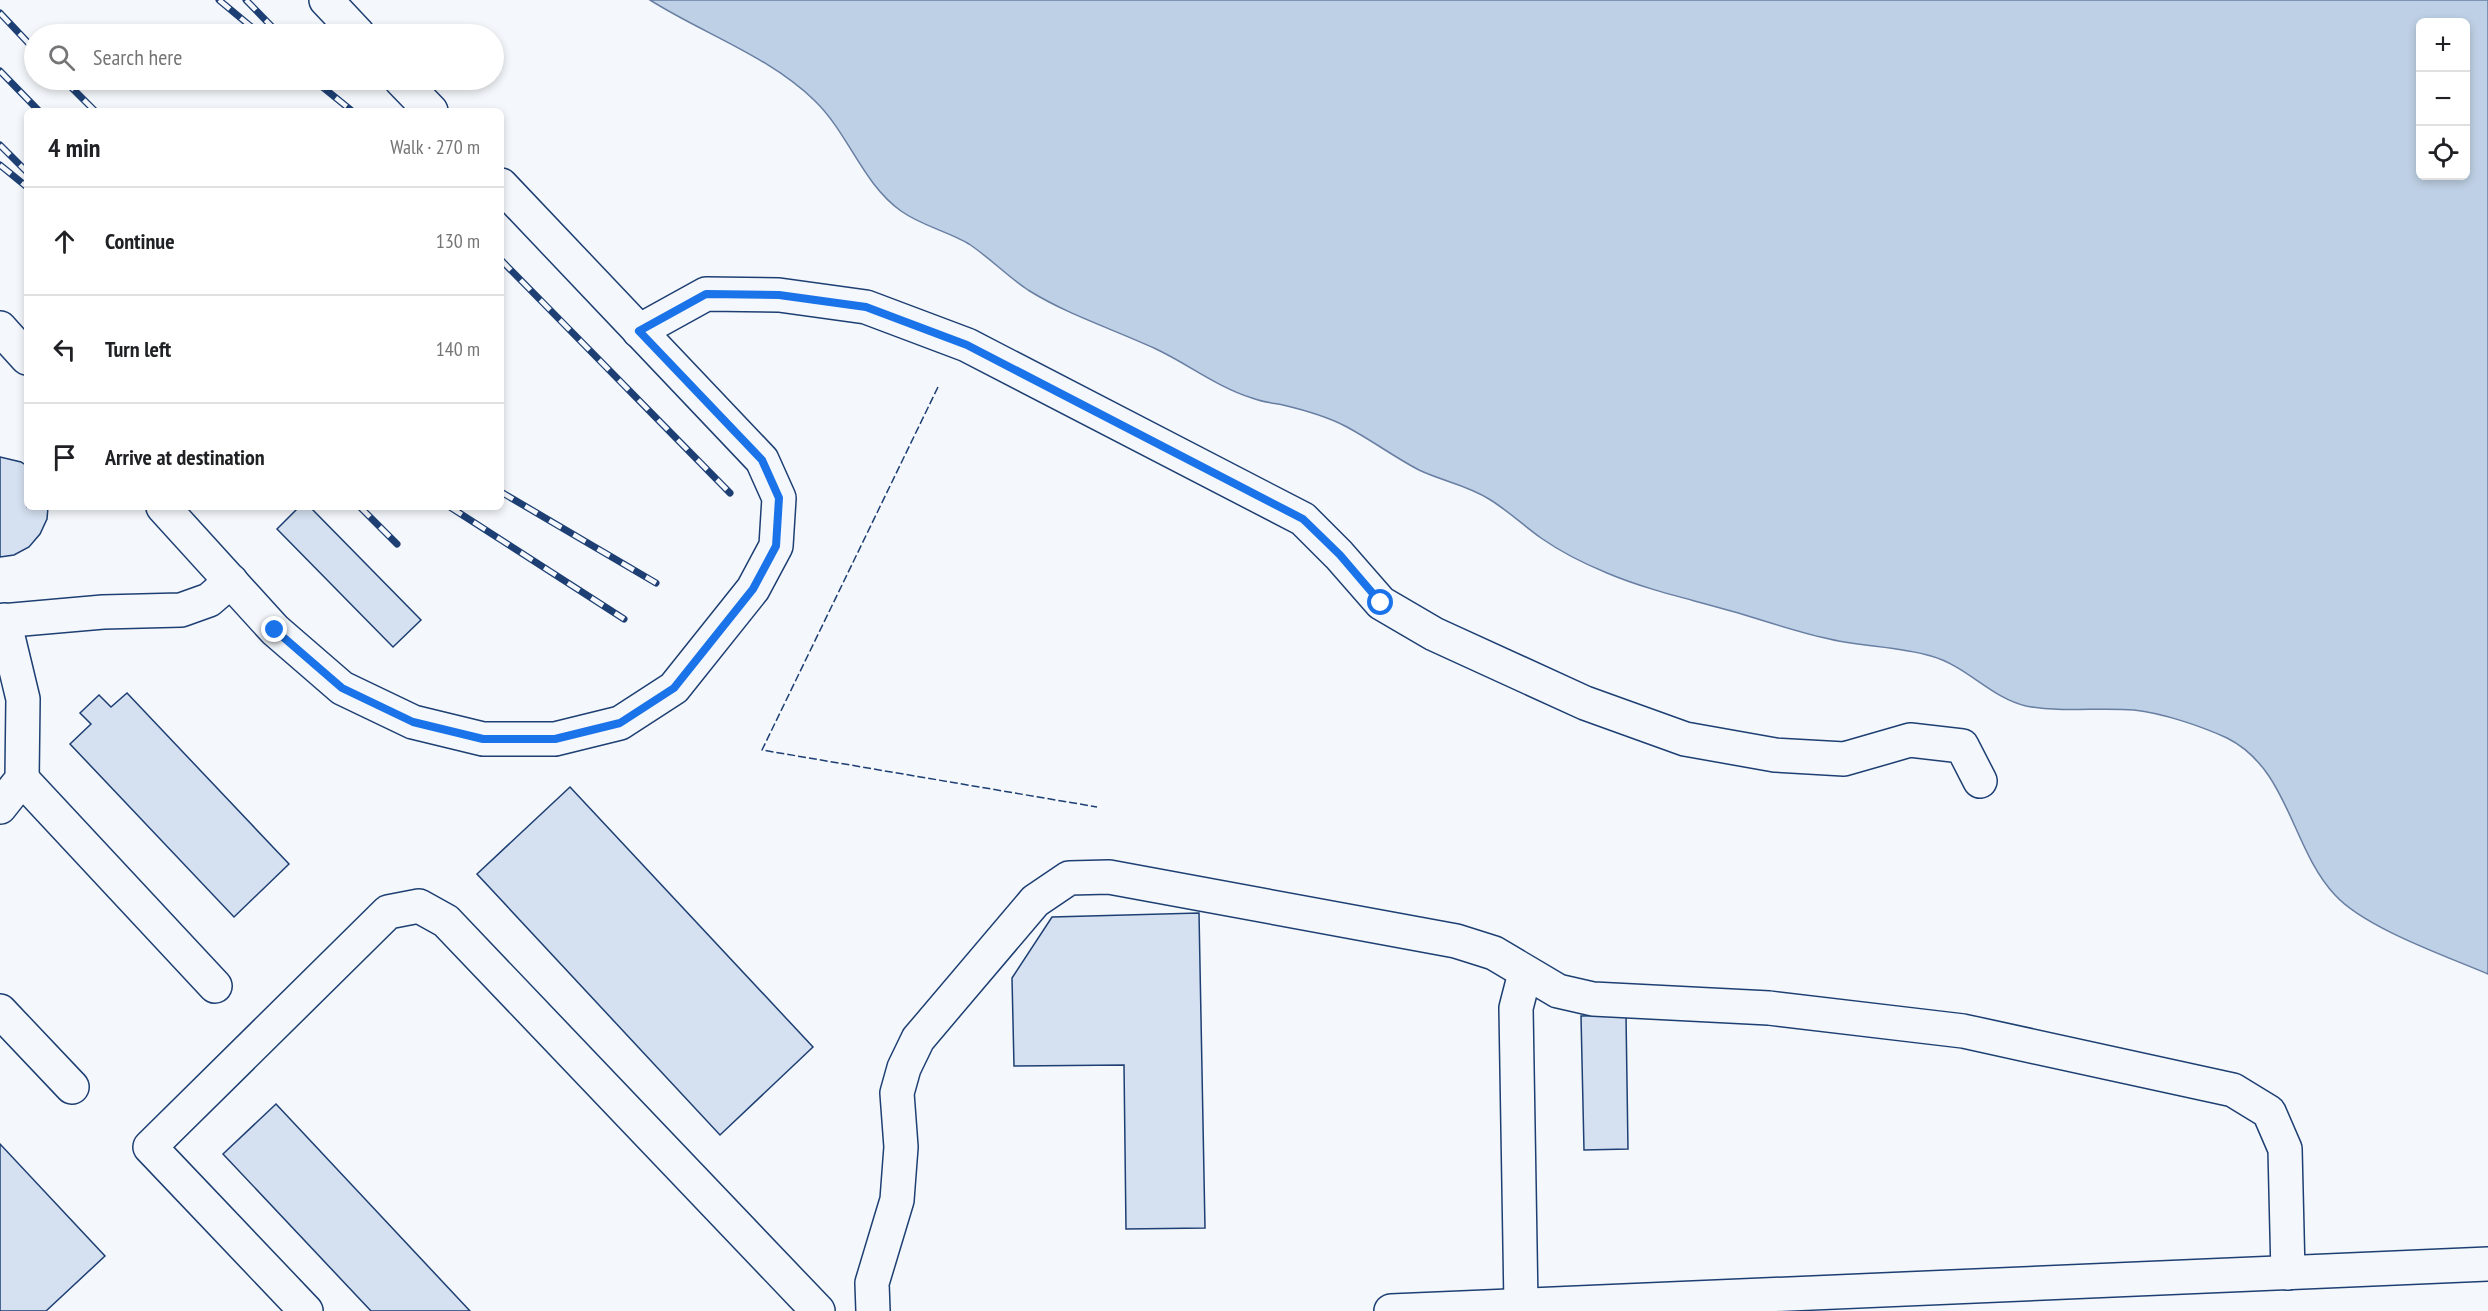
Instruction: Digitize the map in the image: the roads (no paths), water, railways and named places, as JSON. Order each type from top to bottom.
[{"type":"lane","points":[[326,0],[349,24]]},
{"type":"lane","points":[[411,90],[428,108]]},
{"type":"lane","points":[[166,510],[275,630],[342,688],[413,722],[483,739],[555,739],[620,723],[674,688],[753,589],[776,546],[779,498],[762,460],[504,188]]},
{"type":"lane","points":[[639,331],[706,294],[779,295],[866,307],[967,345],[1303,519],[1340,555],[1381,603],[1434,634],[1585,703],[1685,739],[1775,755],[1844,759],[1910,740],[1962,746],[1980,781]]},
{"type":"lane","points":[[0,328],[24,355]]},
{"type":"lane","points":[[0,807],[22,778],[24,699],[2,620],[103,612],[181,610],[209,600],[231,581]]},
{"type":"lane","points":[[22,778],[215,986]]},
{"type":"lane","points":[[873,1311],[872,1283],[897,1200],[901,1147],[897,1093],[904,1068],[918,1039],[1035,901],[1069,878],[1109,877],[1456,941],[1494,953],[1558,992],[1593,999],[1769,1008],[1963,1031],[2233,1090],[2269,1112],[2285,1149],[2288,1273]]},
{"type":"lane","points":[[306,1311],[150,1147],[388,912],[419,906],[446,921],[818,1311]]},
{"type":"lane","points":[[1521,1305],[1516,1008],[1525,973]]},
{"type":"lane","points":[[0,1011],[72,1087]]},
{"type":"lane","points":[[1391,1311],[2488,1264]]},
{"type":"water","points":[[650,0],[2488,0],[2488,974],[2386,930],[2348,907],[2320,876],[2288,810],[2264,769],[2248,752],[2227,738],[2181,721],[2134,710],[2053,709],[2026,706],[2001,696],[1956,667],[1931,656],[1838,641],[1801,632],[1653,589],[1590,566],[1549,543],[1481,494],[1419,470],[1338,422],[1307,411],[1239,393],[1156,349],[1075,314],[1028,290],[969,244],[909,216],[888,200],[866,173],[827,114],[797,85],[757,58]]},
{"type":"railway","points":[[219,0],[248,24]]},
{"type":"railway","points":[[246,0],[269,24]]},
{"type":"railway","points":[[0,13],[24,38]]},
{"type":"railway","points":[[0,71],[36,108]]},
{"type":"railway","points":[[74,90],[92,108]]},
{"type":"railway","points":[[326,90],[348,108]]},
{"type":"railway","points":[[0,145],[24,169]]},
{"type":"railway","points":[[0,165],[24,185]]},
{"type":"railway","points":[[504,263],[730,493]]},
{"type":"railway","points":[[504,494],[656,583]]},
{"type":"railway","points":[[363,510],[397,544]]},
{"type":"railway","points":[[455,510],[624,619]]}]
